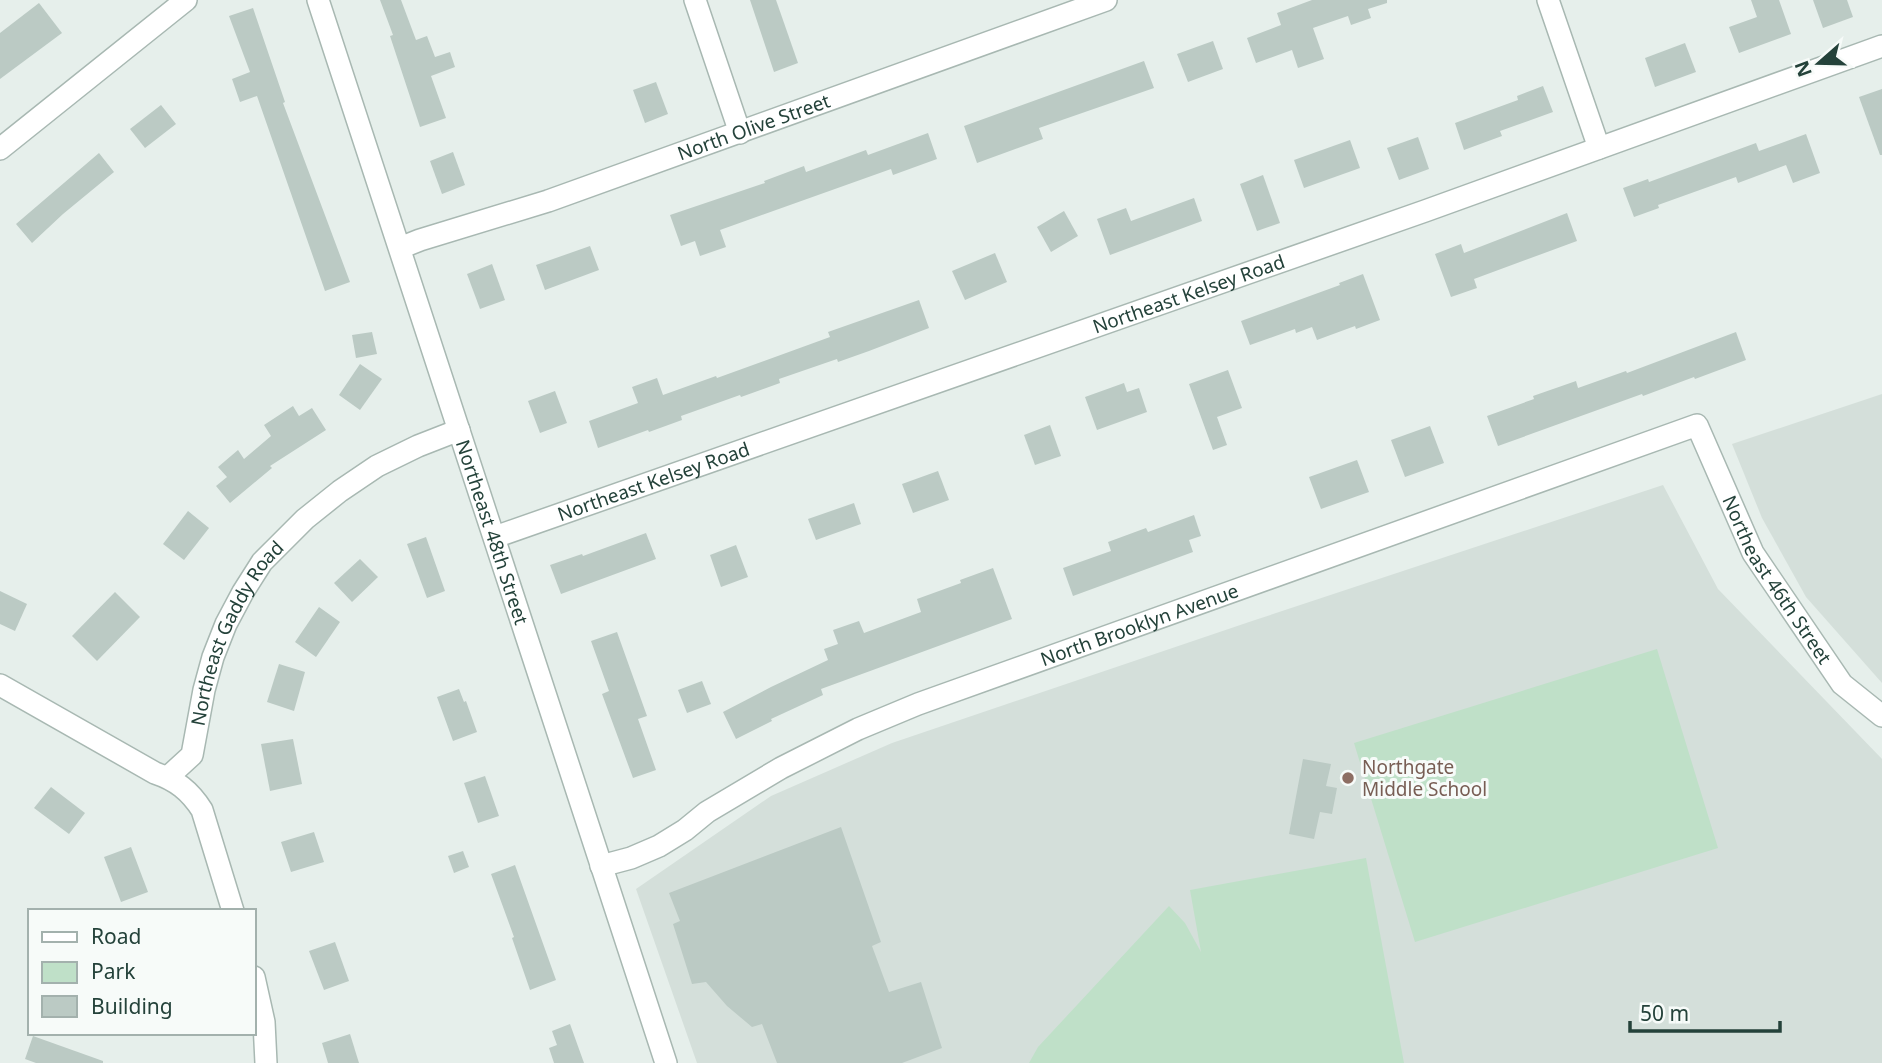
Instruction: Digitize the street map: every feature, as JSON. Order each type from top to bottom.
[{"type":"street","points":[[0,149],[186,0]]},
{"type":"street","name":"Northeast 48th Street","points":[[318,0],[666,1063]]},
{"type":"street","points":[[695,0],[740,133]]},
{"type":"street","name":"North Olive Street","points":[[400,248],[548,201],[1106,0]]},
{"type":"street","points":[[1548,0],[1599,148]]},
{"type":"street","name":"Northeast Kelsey Road","points":[[495,537],[1413,215],[1882,46]]},
{"type":"street","name":"Northeast 46th Street","points":[[1697,425],[1754,553],[1842,684],[1882,716]]},
{"type":"street","name":"North Brooklyn Avenue","points":[[601,866],[631,858],[659,846],[707,812],[781,768],[858,729],[918,704],[1697,425]]},
{"type":"street","name":"Northeast Gaddy Road","points":[[169,777],[192,755],[213,657],[226,624],[262,562],[305,519],[340,491],[387,461],[459,430]]},
{"type":"street","points":[[0,685],[155,773],[169,777],[195,797],[202,810],[232,909]]},
{"type":"street","points":[[256,986],[264,1022],[266,1063]]},
{"type":"shaded area","points":[[1882,394],[1882,683],[1806,597],[1762,518],[1732,444]]},
{"type":"shaded area","name":"Northgate Middle School","points":[[1663,485],[1718,589],[1882,759],[1882,1063],[697,1063],[636,889],[771,796],[892,743]]},
{"type":"green space","points":[[1657,649],[1718,848],[1415,942],[1354,743]]},
{"type":"green space","points":[[1366,858],[1404,1063],[1029,1063],[1038,1047],[1169,906],[1185,923],[1201,952],[1190,890]]},
{"type":"building","points":[[380,0],[401,0],[416,40],[427,36],[435,57],[450,52],[455,67],[431,76],[446,118],[420,127]]},
{"type":"building","points":[[750,0],[776,0],[798,63],[774,72]]},
{"type":"building","points":[[1312,0],[1387,0],[1387,3],[1368,9],[1371,18],[1351,25],[1348,16],[1313,28],[1324,59],[1298,68],[1292,50],[1256,63],[1247,38],[1281,25],[1277,13]]},
{"type":"building","points":[[1751,0],[1779,0],[1791,34],[1739,53],[1729,27],[1757,17]]},
{"type":"building","points":[[1813,0],[1847,0],[1853,17],[1823,28]]},
{"type":"building","points":[[39,3],[62,33],[0,79],[0,33]]},
{"type":"building","points":[[253,8],[285,102],[283,103],[350,282],[325,291],[257,96],[240,102],[232,79],[250,72],[229,16]]},
{"type":"building","points":[[1213,41],[1223,69],[1188,82],[1177,54]]},
{"type":"building","points":[[1685,43],[1696,72],[1655,87],[1645,58]]},
{"type":"building","points":[[1144,61],[1154,88],[1039,128],[1043,139],[977,163],[964,126]]},
{"type":"building","points":[[656,82],[668,114],[645,123],[633,90]]},
{"type":"building","points":[[1543,86],[1553,112],[1500,131],[1502,136],[1464,150],[1455,123],[1518,100],[1517,96]]},
{"type":"building","points":[[1882,89],[1882,155],[1880,155],[1859,97]]},
{"type":"building","points":[[161,105],[176,124],[145,148],[130,129]]},
{"type":"building","points":[[928,133],[937,159],[893,175],[891,169],[720,230],[726,247],[700,256],[695,241],[681,246],[670,215],[765,183],[764,181],[804,166],[806,172],[866,150],[868,155]]},
{"type":"building","points":[[1806,134],[1820,173],[1793,183],[1786,165],[1738,183],[1736,177],[1658,205],[1659,208],[1634,217],[1623,188],[1648,179],[1649,182],[1756,143],[1759,151]]},
{"type":"building","points":[[1418,137],[1429,169],[1399,180],[1387,148]]},
{"type":"building","points":[[1350,140],[1360,168],[1304,188],[1294,160]]},
{"type":"building","points":[[453,152],[465,185],[442,194],[430,161]]},
{"type":"building","points":[[99,153],[114,172],[32,243],[16,224]]},
{"type":"building","points":[[1263,175],[1280,223],[1257,231],[1240,184]]},
{"type":"building","points":[[1194,198],[1202,221],[1110,255],[1097,219],[1126,208],[1131,221]]},
{"type":"building","points":[[1064,211],[1078,236],[1051,252],[1037,227]]},
{"type":"building","points":[[1567,213],[1577,241],[1474,279],[1477,288],[1451,297],[1435,254],[1461,244],[1464,253]]},
{"type":"building","points":[[590,246],[599,270],[545,290],[536,265]]},
{"type":"building","points":[[995,253],[1007,282],[965,300],[952,271]]},
{"type":"building","points":[[492,264],[505,300],[480,309],[467,274]]},
{"type":"building","points":[[1363,274],[1380,320],[1317,340],[1312,327],[1296,333],[1295,329],[1250,345],[1241,321]]},
{"type":"building","points":[[919,300],[929,328],[838,362],[837,359],[779,379],[780,383],[681,416],[682,420],[598,448],[589,421],[638,403],[632,387],[657,378],[663,395],[830,337],[828,332]]},
{"type":"building","points":[[372,332],[377,354],[356,358],[352,335]]},
{"type":"building","points":[[1736,332],[1746,360],[1498,446],[1487,416],[1576,381],[1578,388],[1626,371],[1627,373]]},
{"type":"building","points":[[360,364],[382,379],[360,410],[339,395]]},
{"type":"building","points":[[1228,370],[1242,408],[1217,417],[1227,445],[1213,450],[1189,384]]},
{"type":"building","points":[[1124,383],[1127,392],[1139,388],[1147,412],[1097,430],[1085,397]]},
{"type":"building","points":[[555,391],[567,423],[540,433],[528,401]]},
{"type":"building","points":[[293,406],[299,416],[312,408],[326,430],[270,466],[272,468],[230,503],[216,486],[227,477],[218,467],[238,450],[244,459],[271,436],[264,425]]},
{"type":"building","points":[[1050,425],[1061,456],[1035,465],[1024,435]]},
{"type":"building","points":[[1430,426],[1444,463],[1405,477],[1391,440]]},
{"type":"building","points":[[1357,460],[1369,492],[1321,509],[1309,477]]},
{"type":"building","points":[[938,471],[949,500],[913,513],[902,484]]},
{"type":"building","points":[[854,503],[861,524],[816,540],[808,519]]},
{"type":"building","points":[[188,511],[209,528],[184,560],[163,544]]},
{"type":"building","points":[[1194,515],[1201,536],[1189,540],[1193,552],[1073,596],[1063,568],[1111,551],[1108,542],[1146,528],[1148,532]]},
{"type":"building","points":[[646,533],[656,559],[561,594],[550,565]]},
{"type":"building","points":[[426,537],[445,591],[427,598],[407,544]]},
{"type":"building","points":[[736,545],[748,577],[721,587],[710,555]]},
{"type":"building","points":[[360,559],[378,577],[352,602],[334,583]]},
{"type":"building","points":[[993,568],[1012,619],[821,689],[823,695],[736,739],[723,712],[828,660],[824,649],[838,644],[833,630],[859,621],[864,633],[921,612],[917,599]]},
{"type":"building","points":[[0,591],[27,604],[15,631],[0,624]]},
{"type":"building","points":[[115,592],[140,617],[97,661],[72,636]]},
{"type":"building","points":[[319,607],[340,622],[316,657],[295,642]]},
{"type":"building","points":[[617,632],[647,716],[638,719],[656,770],[633,778],[602,694],[609,691],[591,641]]},
{"type":"building","points":[[279,664],[305,672],[294,711],[267,702]]},
{"type":"building","points":[[702,681],[711,704],[687,713],[678,690]]},
{"type":"building","points":[[459,689],[477,732],[453,741],[437,697]]},
{"type":"building","points":[[293,739],[302,784],[270,791],[261,744]]},
{"type":"building","points":[[1303,759],[1331,764],[1326,786],[1337,788],[1332,814],[1320,812],[1314,839],[1289,834]]},
{"type":"building","points":[[485,776],[499,816],[478,823],[464,783]]},
{"type":"building","points":[[51,787],[85,813],[69,834],[34,808]]},
{"type":"building","points":[[841,827],[881,942],[872,946],[889,992],[921,982],[942,1048],[902,1063],[777,1063],[762,1024],[752,1027],[727,1006],[706,982],[692,984],[673,924],[680,921],[669,893]]},
{"type":"building","points":[[314,832],[324,862],[291,872],[281,842]]},
{"type":"building","points":[[131,847],[148,892],[121,902],[104,857]]},
{"type":"building","points":[[463,851],[469,867],[454,873],[448,856]]},
{"type":"building","points":[[515,865],[556,980],[530,990],[491,874]]},
{"type":"building","points":[[335,942],[349,981],[324,990],[309,951]]},
{"type":"building","points":[[570,1024],[584,1063],[554,1063],[549,1048],[557,1045],[552,1031]]},
{"type":"building","points":[[350,1034],[359,1063],[328,1063],[322,1043]]},
{"type":"building","points":[[33,1036],[103,1063],[36,1063],[25,1059]]},
{"type":"place","name":"Northgate Middle School","points":[[1348,778]]}]
